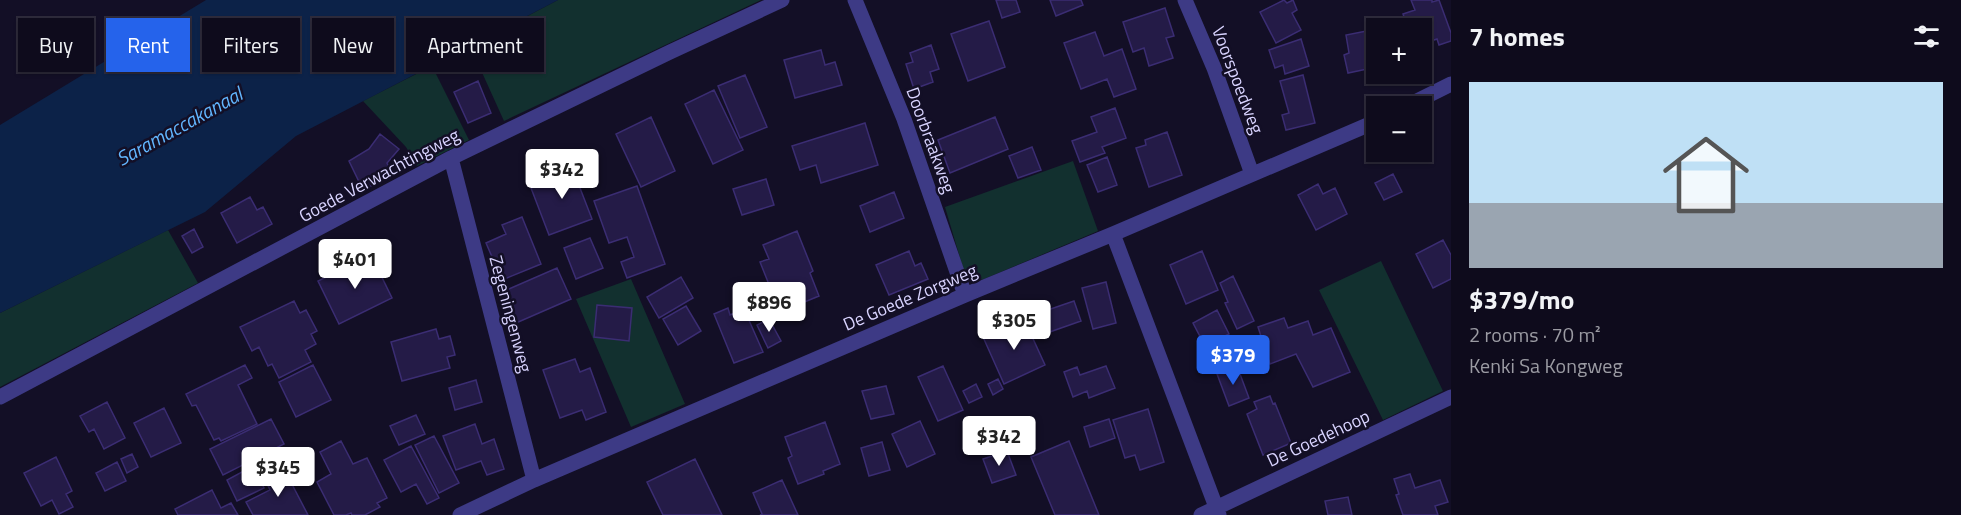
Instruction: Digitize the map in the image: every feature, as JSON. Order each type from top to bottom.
[{"type":"street","name":"Goede Verwachtingweg","points":[[0,397],[451,158],[782,0]]},
{"type":"street","name":"Doorbraakweg","points":[[855,0],[904,119],[964,295]]},
{"type":"street","name":"Voorspoedweg","points":[[1185,0],[1214,68],[1252,174]]},
{"type":"street","points":[[1427,96],[1451,84]]},
{"type":"street","name":"De Goede Zorgweg","points":[[460,515],[534,480],[964,295],[1366,126]]},
{"type":"street","name":"Zegeningenweg","points":[[451,158],[534,480]]},
{"type":"street","points":[[1113,234],[1217,511]]},
{"type":"street","name":"De Goedehoop","points":[[1201,515],[1217,511],[1451,396]]},
{"type":"green space","points":[[558,0],[761,0],[504,121],[482,72],[544,72],[544,18],[524,18]]},
{"type":"green space","points":[[420,72],[435,72],[469,140],[417,166],[406,147],[363,101]]},
{"type":"green space","points":[[1073,161],[1098,231],[984,279],[975,281],[970,279],[963,268],[945,207]]},
{"type":"green space","points":[[168,230],[198,283],[0,387],[0,313]]},
{"type":"green space","points":[[1381,261],[1443,391],[1383,420],[1319,290]]},
{"type":"green space","points":[[631,279],[685,404],[631,427],[576,299]]},
{"type":"water","name":"Saramaccakanaal","points":[[206,0],[558,0],[523,18],[406,18],[406,72],[419,72],[296,136],[205,212],[0,313],[0,125],[87,72],[94,72],[94,68],[106,61],[106,72],[190,72],[190,18],[176,18]]},
{"type":"building","points":[[996,0],[1016,0],[1020,12],[1002,18]]},
{"type":"building","points":[[1050,0],[1081,0],[1083,5],[1056,16]]},
{"type":"building","points":[[1284,0],[1287,3],[1293,0],[1297,10],[1292,13],[1301,30],[1276,43],[1260,12]]},
{"type":"building","points":[[1411,0],[1432,0],[1432,2],[1439,0],[1451,33],[1451,41],[1439,45],[1437,39],[1432,41],[1432,18],[1404,18],[1403,14],[1415,10]]},
{"type":"building","points":[[1165,8],[1174,36],[1166,38],[1173,58],[1149,66],[1144,48],[1133,52],[1123,22]]},
{"type":"building","points":[[989,21],[1005,67],[968,81],[951,34]]},
{"type":"building","points":[[1366,31],[1366,69],[1348,73],[1344,55],[1349,53],[1346,35]]},
{"type":"building","points":[[1095,32],[1104,56],[1122,49],[1136,89],[1114,97],[1107,79],[1081,89],[1064,43]]},
{"type":"building","points":[[1301,39],[1309,66],[1285,74],[1283,65],[1275,68],[1269,50]]},
{"type":"building","points":[[931,45],[939,69],[930,72],[933,82],[914,89],[906,64],[913,62],[910,53]]},
{"type":"building","points":[[821,50],[825,65],[835,62],[842,85],[795,98],[784,60]]},
{"type":"building","points":[[745,75],[767,127],[740,138],[718,86]]},
{"type":"building","points":[[1303,75],[1315,123],[1286,130],[1282,115],[1289,113],[1280,81]]},
{"type":"building","points":[[478,81],[491,113],[468,123],[454,92]]},
{"type":"building","points":[[714,90],[743,150],[713,164],[685,104]]},
{"type":"building","points":[[1115,108],[1126,138],[1102,147],[1105,153],[1080,162],[1072,141],[1097,132],[1091,117]]},
{"type":"building","points":[[651,117],[675,171],[641,187],[616,134]]},
{"type":"building","points":[[995,117],[1008,149],[950,173],[938,140]]},
{"type":"building","points":[[865,123],[878,165],[821,183],[816,165],[800,170],[792,146]]},
{"type":"building","points":[[1167,132],[1182,175],[1149,187],[1136,148],[1146,145],[1145,140]]},
{"type":"building","points":[[380,134],[399,149],[387,163],[393,175],[363,190],[349,161],[369,149]]},
{"type":"building","points":[[1032,147],[1041,170],[1018,178],[1009,156]]},
{"type":"building","points":[[568,157],[592,219],[549,235],[531,188],[559,177],[553,163]]},
{"type":"building","points":[[1107,157],[1117,185],[1098,192],[1087,165]]},
{"type":"building","points":[[1393,174],[1402,192],[1384,200],[1375,183]]},
{"type":"building","points":[[766,179],[774,205],[742,215],[733,189]]},
{"type":"building","points":[[1318,184],[1323,194],[1335,188],[1347,214],[1316,230],[1298,195]]},
{"type":"building","points":[[637,186],[665,264],[627,278],[621,262],[634,257],[627,237],[609,243],[594,201]]},
{"type":"building","points":[[894,192],[904,218],[870,232],[860,206]]},
{"type":"building","points":[[250,197],[257,210],[263,207],[272,224],[237,243],[221,213]]},
{"type":"building","points":[[522,217],[541,264],[502,280],[486,243],[506,234],[502,225]]},
{"type":"building","points":[[194,229],[203,247],[192,253],[182,236]]},
{"type":"building","points":[[797,231],[813,271],[810,273],[819,296],[780,312],[760,262],[769,259],[763,245]]},
{"type":"building","points":[[590,238],[603,268],[576,279],[564,248]]},
{"type":"building","points":[[1443,240],[1451,255],[1451,279],[1433,288],[1416,254]]},
{"type":"building","points":[[909,251],[915,266],[921,263],[928,279],[889,295],[876,265]]},
{"type":"building","points":[[1202,251],[1218,290],[1186,304],[1170,265]]},
{"type":"building","points":[[371,255],[392,298],[339,324],[318,281]]},
{"type":"building","points":[[557,268],[571,299],[516,323],[502,292]]},
{"type":"building","points":[[1233,276],[1254,321],[1237,329],[1225,303],[1228,302],[1220,283]]},
{"type":"building","points":[[681,277],[693,298],[659,318],[647,297]]},
{"type":"building","points":[[1106,282],[1116,323],[1093,329],[1082,288]]},
{"type":"building","points":[[294,301],[300,313],[306,310],[317,331],[311,334],[316,344],[305,350],[311,362],[279,378],[272,364],[268,366],[259,347],[252,351],[240,327]]},
{"type":"building","points":[[1074,301],[1081,321],[1044,334],[1036,314]]},
{"type":"building","points":[[597,305],[632,308],[629,341],[594,337]]},
{"type":"building","points":[[686,306],[701,331],[678,345],[663,319]]},
{"type":"building","points":[[728,308],[730,315],[744,309],[763,352],[734,363],[714,314]]},
{"type":"building","points":[[1217,310],[1229,334],[1205,346],[1193,323]]},
{"type":"building","points":[[1284,318],[1288,328],[1308,321],[1313,335],[1331,328],[1350,372],[1313,387],[1296,354],[1270,364],[1258,327]]},
{"type":"building","points":[[769,319],[781,341],[768,348],[757,325]]},
{"type":"building","points":[[1024,319],[1045,365],[1004,384],[983,337]]},
{"type":"building","points":[[436,329],[439,339],[450,336],[455,355],[447,357],[450,368],[402,381],[391,342]]},
{"type":"building","points":[[575,359],[580,372],[590,368],[606,412],[586,420],[582,410],[560,418],[543,370]]},
{"type":"building","points":[[245,365],[252,378],[238,385],[257,424],[221,441],[219,438],[214,440],[196,405],[192,406],[186,394]]},
{"type":"building","points":[[313,365],[331,400],[296,417],[279,382]]},
{"type":"building","points":[[943,366],[963,410],[938,421],[918,377]]},
{"type":"building","points":[[1106,366],[1115,388],[1089,398],[1087,391],[1073,397],[1064,372],[1077,367],[1080,375]]},
{"type":"building","points":[[1237,366],[1249,398],[1229,406],[1217,374]]},
{"type":"building","points":[[998,379],[1003,389],[993,395],[988,384]]},
{"type":"building","points":[[476,380],[482,402],[455,410],[449,388]]},
{"type":"building","points":[[976,384],[982,397],[969,403],[963,391]]},
{"type":"building","points":[[886,386],[894,414],[871,419],[862,391]]},
{"type":"building","points":[[1270,396],[1291,443],[1263,455],[1247,414],[1257,409],[1254,402]]},
{"type":"building","points":[[107,402],[125,438],[104,449],[94,429],[89,432],[80,416]]},
{"type":"building","points":[[164,408],[181,443],[151,457],[134,423]]},
{"type":"building","points":[[1148,409],[1164,462],[1140,470],[1135,455],[1125,458],[1113,420]]},
{"type":"building","points":[[416,415],[425,434],[399,445],[390,426]]},
{"type":"building","points":[[271,419],[284,444],[223,475],[210,449]]},
{"type":"building","points":[[1109,419],[1115,438],[1090,447],[1084,427]]},
{"type":"building","points":[[920,421],[935,454],[907,467],[892,434]]},
{"type":"building","points":[[825,422],[840,464],[823,471],[824,474],[798,484],[788,458],[792,456],[785,437]]},
{"type":"building","points":[[475,424],[482,444],[494,439],[504,469],[487,475],[481,461],[456,470],[443,436]]},
{"type":"building","points":[[434,436],[459,483],[439,493],[415,445]]},
{"type":"building","points":[[341,441],[353,464],[367,458],[387,498],[377,503],[380,507],[365,515],[352,515],[351,513],[334,515],[317,482],[331,474],[320,452]]},
{"type":"building","points":[[1069,441],[1099,515],[1055,515],[1031,457]]},
{"type":"building","points":[[882,442],[890,470],[869,476],[861,448]]},
{"type":"building","points":[[411,446],[439,498],[427,504],[416,484],[401,492],[384,460]]},
{"type":"building","points":[[1007,451],[1016,475],[992,483],[983,459]]},
{"type":"building","points":[[132,454],[138,467],[127,473],[121,459]]},
{"type":"building","points":[[56,457],[72,491],[66,494],[73,507],[59,514],[52,500],[41,506],[24,473]]},
{"type":"building","points":[[695,459],[722,515],[663,515],[647,482]]},
{"type":"building","points":[[117,462],[126,481],[105,491],[96,473]]},
{"type":"building","points":[[253,466],[264,488],[237,501],[227,480]]},
{"type":"building","points":[[283,467],[308,515],[253,515],[246,502],[270,490],[264,477]]},
{"type":"building","points":[[1410,474],[1415,488],[1440,480],[1448,502],[1435,506],[1438,515],[1403,515],[1396,495],[1399,494],[1394,479]]},
{"type":"building","points":[[782,480],[798,515],[760,515],[762,514],[753,493]]},
{"type":"building","points":[[212,490],[221,508],[231,503],[238,515],[178,515],[175,509]]},
{"type":"building","points":[[1348,497],[1352,515],[1328,515],[1325,501]]}]
